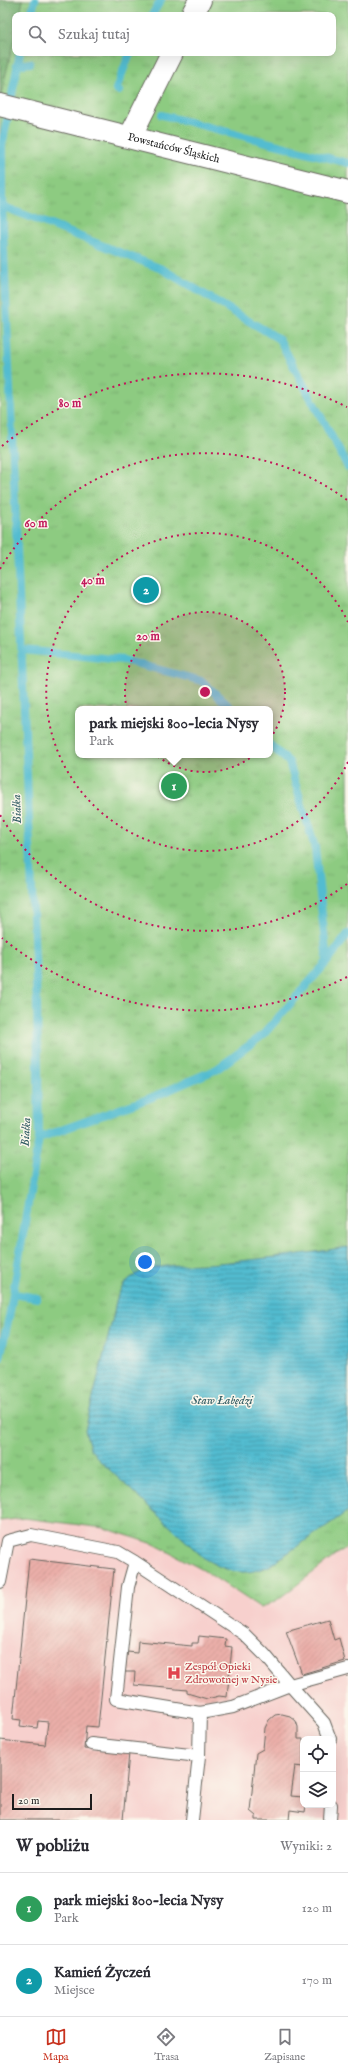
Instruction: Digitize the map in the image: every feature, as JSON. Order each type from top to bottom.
[{"type":"street","points":[[194,12],[200,0]]},
{"type":"street","points":[[130,137],[170,56]]},
{"type":"street","name":"Powstańców Śląskich","points":[[0,105],[348,192]]},
{"type":"lane","points":[[0,1582],[8,1541],[31,1535],[118,1552],[244,1634],[265,1655],[324,1723],[329,1736]]},
{"type":"lane","points":[[135,1562],[128,1587],[116,1699],[200,1713],[233,1707],[290,1685],[348,1669]]},
{"type":"lane","points":[[192,1820],[199,1756],[200,1713]]},
{"type":"lane","points":[[91,1744],[199,1756]]},
{"type":"lane","points":[[330,1820],[331,1808]]},
{"type":"shaded area","name":"Zespół Opieki Zdrowotnej w Nysie","points":[[24,1518],[104,1528],[154,1544],[203,1570],[277,1600],[348,1546],[348,1820],[0,1820],[0,1521]]},
{"type":"green space","points":[[0,0],[348,0],[348,1546],[277,1600],[261,1608],[203,1570],[154,1544],[104,1528],[24,1518],[0,1521]]},
{"type":"green space","points":[[0,0],[23,0],[21,12],[12,12],[12,48],[0,99]]},
{"type":"water","name":"Staw Łabędzi","points":[[348,1247],[348,1511],[269,1566],[244,1572],[236,1572],[221,1567],[205,1559],[98,1459],[90,1448],[85,1430],[117,1297],[122,1287],[130,1278],[154,1268],[251,1260]]},
{"type":"building","points":[[29,1559],[114,1569],[98,1727],[86,1726],[84,1749],[129,1753],[123,1820],[0,1820],[0,1740],[45,1745],[48,1722],[38,1721],[37,1728],[20,1726],[21,1720],[13,1719]]},
{"type":"building","points":[[328,1619],[334,1640],[339,1638],[345,1661],[302,1674],[286,1631]]},
{"type":"building","points":[[199,1636],[226,1639],[225,1646],[232,1647],[227,1697],[219,1696],[207,1699],[187,1693],[187,1690],[134,1685],[135,1672],[125,1672],[127,1652],[137,1653],[138,1641],[192,1646],[192,1643],[198,1643]]},
{"type":"building","points":[[282,1714],[290,1716],[296,1721],[298,1727],[298,1739],[300,1739],[300,1767],[295,1766],[291,1796],[300,1797],[300,1808],[306,1808],[305,1812],[290,1810],[289,1820],[256,1820],[256,1816],[250,1811],[256,1753],[263,1749],[265,1728],[269,1720],[275,1715]]},
{"type":"waterway","name":"Białka","points":[[32,12],[35,0]]},
{"type":"waterway","points":[[154,12],[161,0]]},
{"type":"waterway","name":"Białka","points":[[0,1358],[10,1312],[39,1138],[37,1005],[2,206],[2,146],[19,56]]},
{"type":"waterway","points":[[119,91],[116,89],[129,56]]},
{"type":"waterway","points":[[17,65],[30,63]]},
{"type":"waterway","points":[[162,115],[348,163]]},
{"type":"waterway","points":[[2,206],[162,269],[279,339],[348,467]]},
{"type":"waterway","points":[[23,650],[123,660],[202,681],[229,706]]},
{"type":"waterway","points":[[273,748],[289,762],[315,848],[327,962]]},
{"type":"waterway","points":[[39,1138],[153,1097],[217,1069],[263,1035],[327,962],[348,934]]},
{"type":"waterway","points":[[14,1294],[37,1298]]},
{"type":"place","name":"Kamień Życzeń","points":[[146,590]]},
{"type":"place","name":"park miejski 800-lecia Nysy","points":[[174,786]]},
{"type":"place","name":"Zespół Opieki Zdrowotnej w Nysie","points":[[174,1673]]}]
